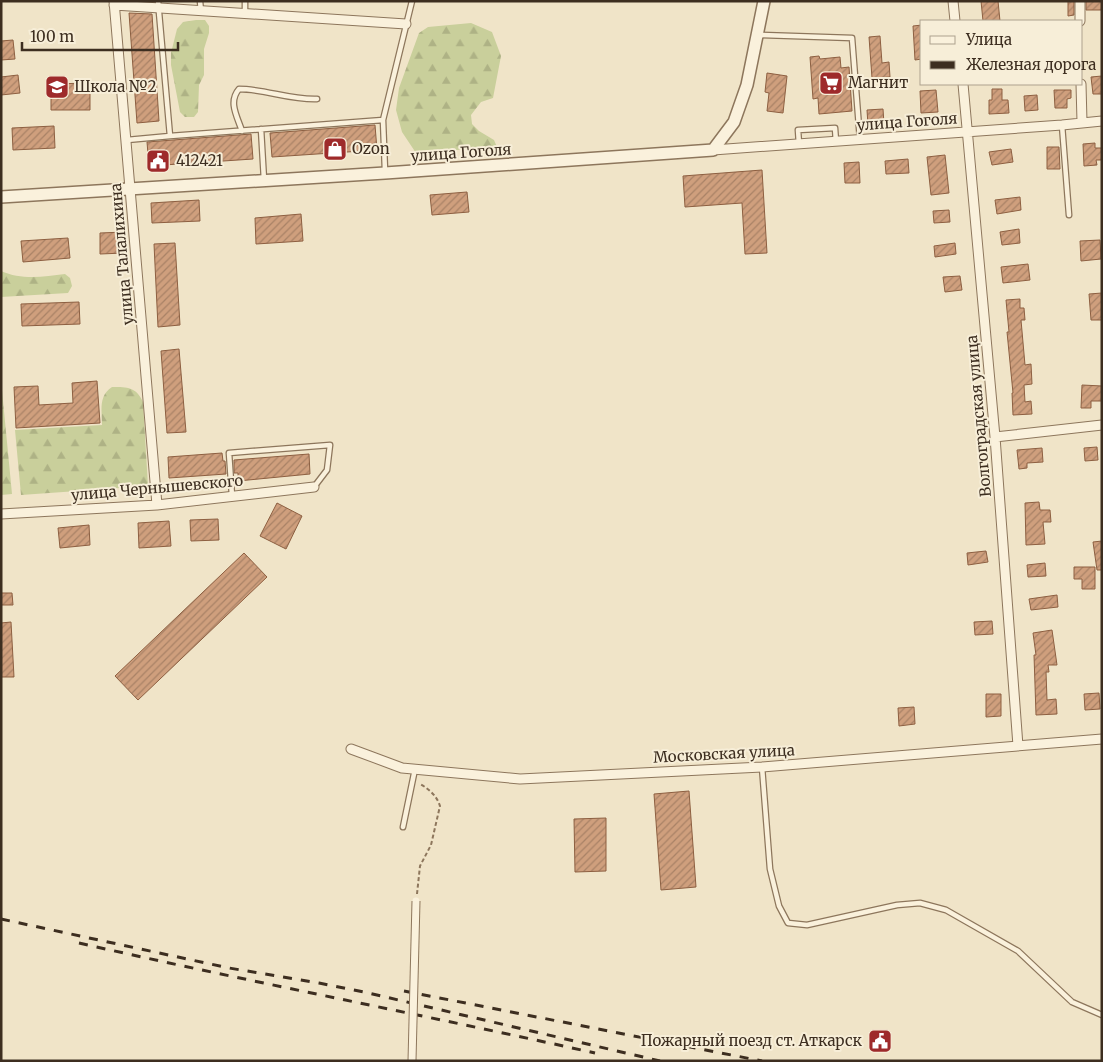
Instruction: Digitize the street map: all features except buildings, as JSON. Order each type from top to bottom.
[{"type":"street","points":[[713,150],[734,122],[747,84],[764,1]]},
{"type":"street","points":[[953,1],[955,20]]},
{"type":"street","points":[[1080,1],[1080,20]]},
{"type":"street","points":[[114,3],[158,5],[201,12],[406,24]]},
{"type":"street","name":"улица Талалихина","points":[[114,3],[157,505]]},
{"type":"street","name":"Волгоградская улица","points":[[962,85],[995,437],[1018,746]]},
{"type":"street","points":[[1081,85],[1082,122]]},
{"type":"street","name":"улица Гоголя","points":[[1,197],[836,142],[1102,121]]},
{"type":"street","points":[[995,437],[1102,425]]},
{"type":"street","name":"улица Чернышевского","points":[[1,514],[157,505],[314,487]]},
{"type":"street","name":"Московская улица","points":[[351,749],[402,768],[520,778],[762,766],[1102,739]]},
{"type":"street","points":[[412,1061],[416,901]]},
{"type":"lane","points":[[200,1],[201,12]]},
{"type":"lane","points":[[245,1],[245,14]]},
{"type":"lane","points":[[385,173],[383,120],[412,1]]},
{"type":"lane","points":[[158,5],[170,136]]},
{"type":"lane","points":[[758,35],[852,38],[860,140]]},
{"type":"lane","points":[[242,131],[233,105],[234,95],[239,89],[257,89],[301,100],[317,99]]},
{"type":"lane","points":[[127,140],[383,120]]},
{"type":"lane","points":[[1062,125],[1069,215]]},
{"type":"lane","points":[[799,144],[798,130],[835,128],[836,142]]},
{"type":"lane","points":[[261,129],[264,181]]},
{"type":"lane","points":[[232,496],[229,453],[330,445],[327,470],[314,487]]},
{"type":"lane","points":[[762,766],[770,869],[779,906],[788,923],[807,924],[897,905],[920,903],[946,910],[1018,951],[1072,1002],[1102,1015]]},
{"type":"lane","points":[[403,827],[415,769]]},
{"type":"path","points":[[412,781],[432,792],[440,806],[431,846],[420,866],[416,901]]},
{"type":"green space","points":[[205,20],[209,26],[209,33],[204,49],[204,75],[199,85],[198,112],[194,117],[185,117],[180,112],[171,65],[171,53],[177,29],[183,22]]},
{"type":"green space","points":[[471,23],[492,32],[501,56],[493,98],[481,102],[471,115],[472,124],[479,131],[494,140],[497,147],[416,153],[402,132],[396,110],[399,88],[419,33],[428,27]]},
{"type":"green space","points":[[1,271],[24,277],[65,274],[70,278],[72,286],[68,293],[1,297]]},
{"type":"green space","points":[[1,380],[12,494],[1,495]]},
{"type":"green space","points":[[112,387],[131,389],[137,393],[143,402],[148,486],[21,495],[15,430],[102,425],[101,409],[103,399]]},
{"type":"railway","points":[[1,919],[229,968],[364,992],[660,1061]]},
{"type":"railway","points":[[79,943],[595,1053]]},
{"type":"railway","points":[[404,991],[762,1061]]},
{"type":"place","name":"Магнит","points":[[831,83]]},
{"type":"place","name":"Школа №2","points":[[57,87]]},
{"type":"place","name":"Ozon","points":[[335,149]]},
{"type":"place","name":"412421","points":[[158,161]]},
{"type":"place","name":"Пожарный поезд ст. Аткарск","points":[[880,1041]]}]
